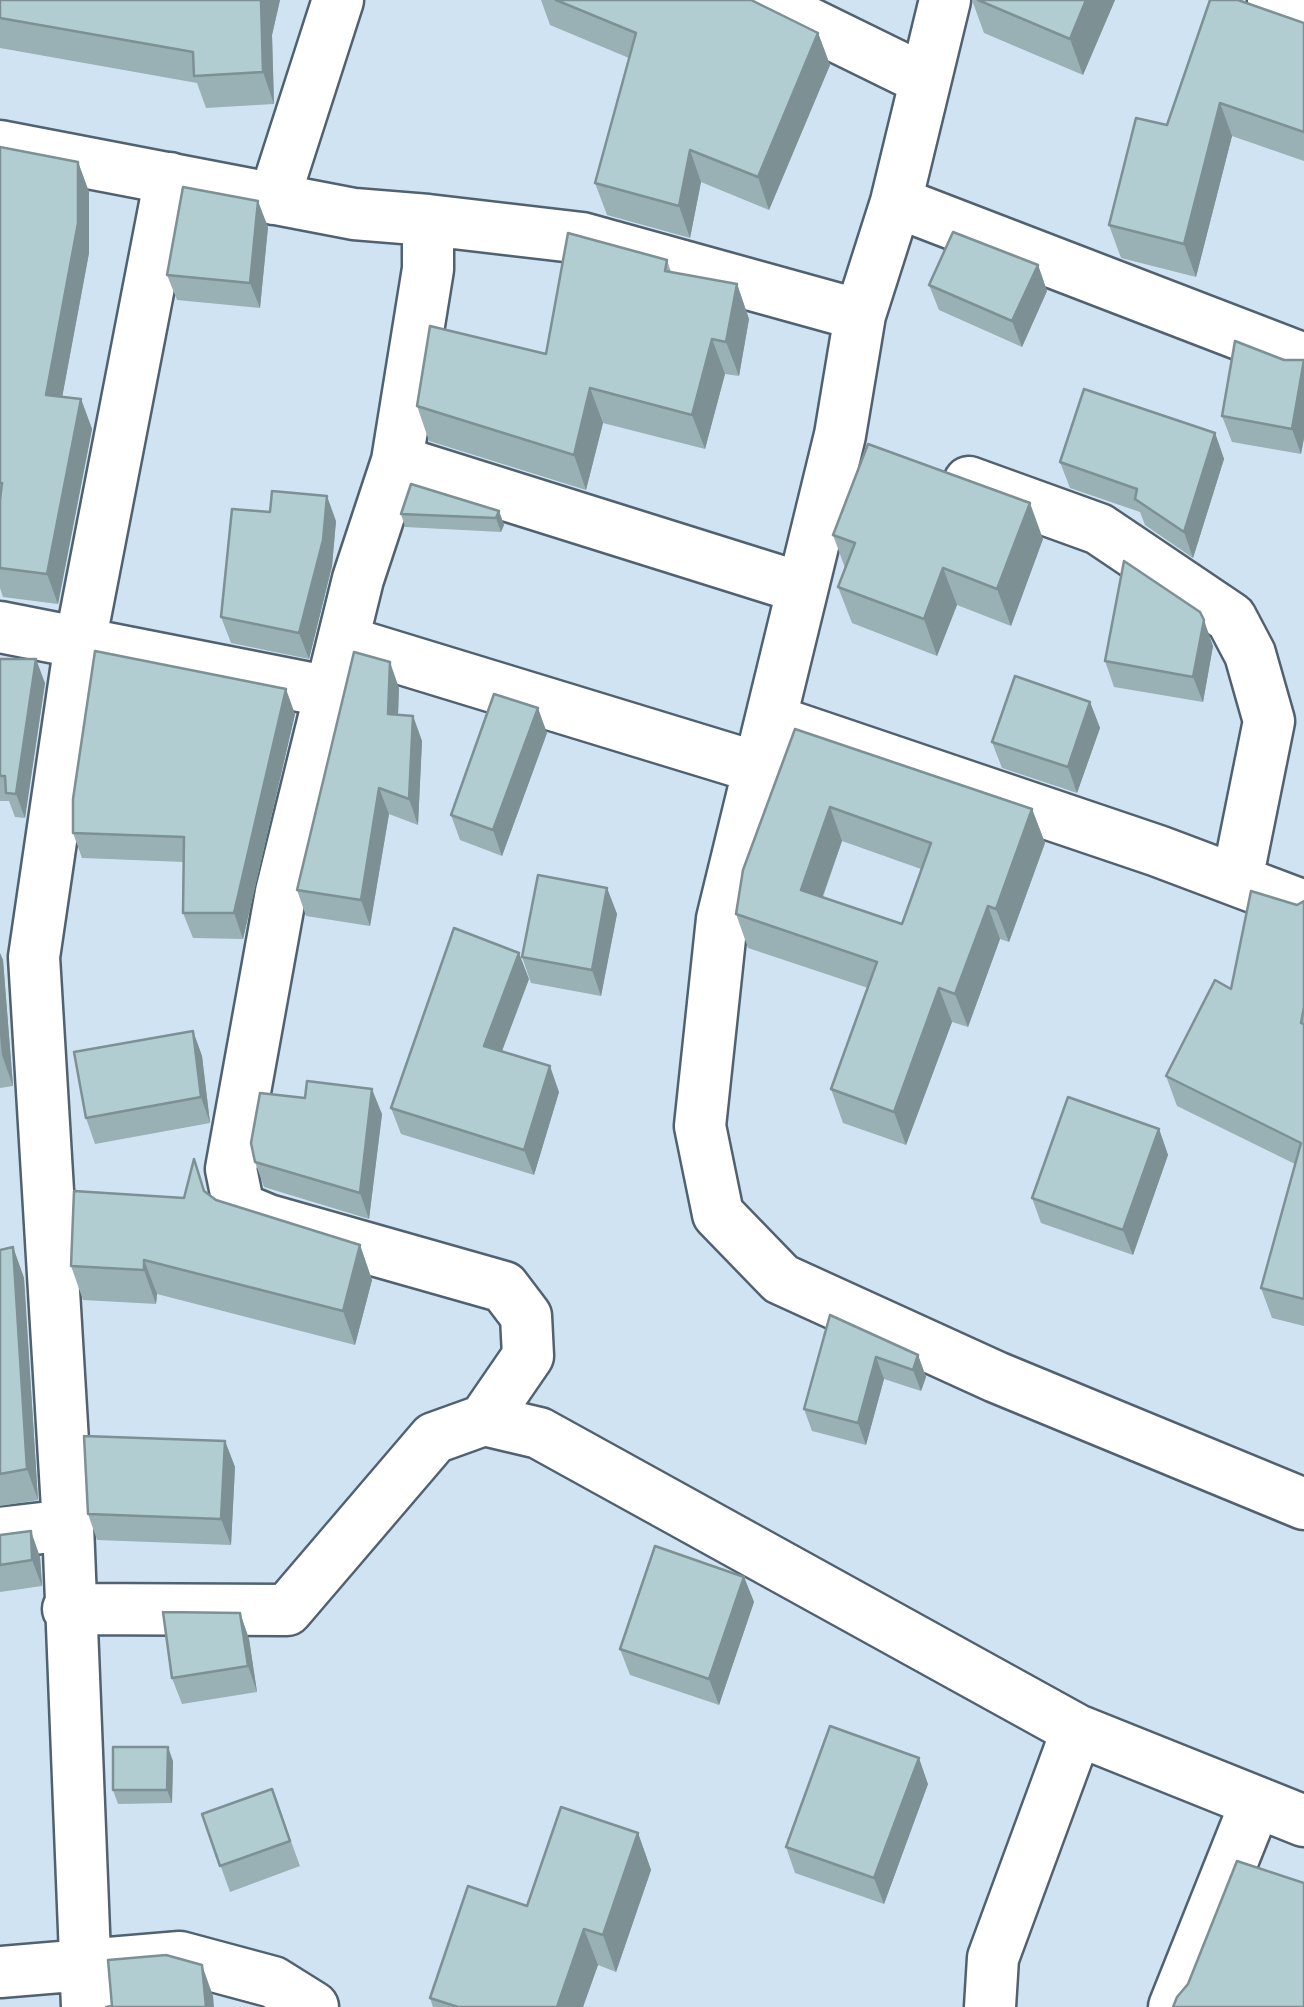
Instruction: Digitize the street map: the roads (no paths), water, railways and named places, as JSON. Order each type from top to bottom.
[{"type":"street","points":[[274,198],[338,0]]},
{"type":"street","points":[[762,0],[925,80]]},
{"type":"street","points":[[945,0],[896,202],[860,315],[858,442],[802,588],[722,919],[700,1126],[718,1214],[781,1279],[996,1377],[1304,1504]]},
{"type":"street","points":[[1273,0],[1304,11]]},
{"type":"street","points":[[0,146],[354,214],[582,238],[860,315]]},
{"type":"street","points":[[84,1987],[68,1526],[17,960],[170,178]]},
{"type":"street","points":[[896,202],[1304,359]]},
{"type":"street","points":[[428,220],[428,269],[397,461],[343,641],[281,892],[232,1169],[240,1208],[268,1220],[504,1288],[526,1316],[528,1356],[484,1420]]},
{"type":"street","points":[[397,461],[802,588]]},
{"type":"street","points":[[932,468],[1099,530],[1231,618],[1250,654],[1268,722],[1237,880]]},
{"type":"street","points":[[0,626],[330,692]]},
{"type":"street","points":[[343,641],[759,768]]},
{"type":"street","points":[[771,720],[1304,906]]},
{"type":"street","points":[[68,1609],[287,1610],[434,1438],[484,1420],[539,1433],[1077,1730],[1304,1821]]},
{"type":"street","points":[[0,1533],[68,1526]]},
{"type":"street","points":[[990,2007],[992,1958],[1077,1730]]},
{"type":"street","points":[[1174,2007],[1256,1802]]},
{"type":"street","points":[[0,1972],[84,1987],[180,1958],[230,1987],[273,1982],[314,2007]]}]
